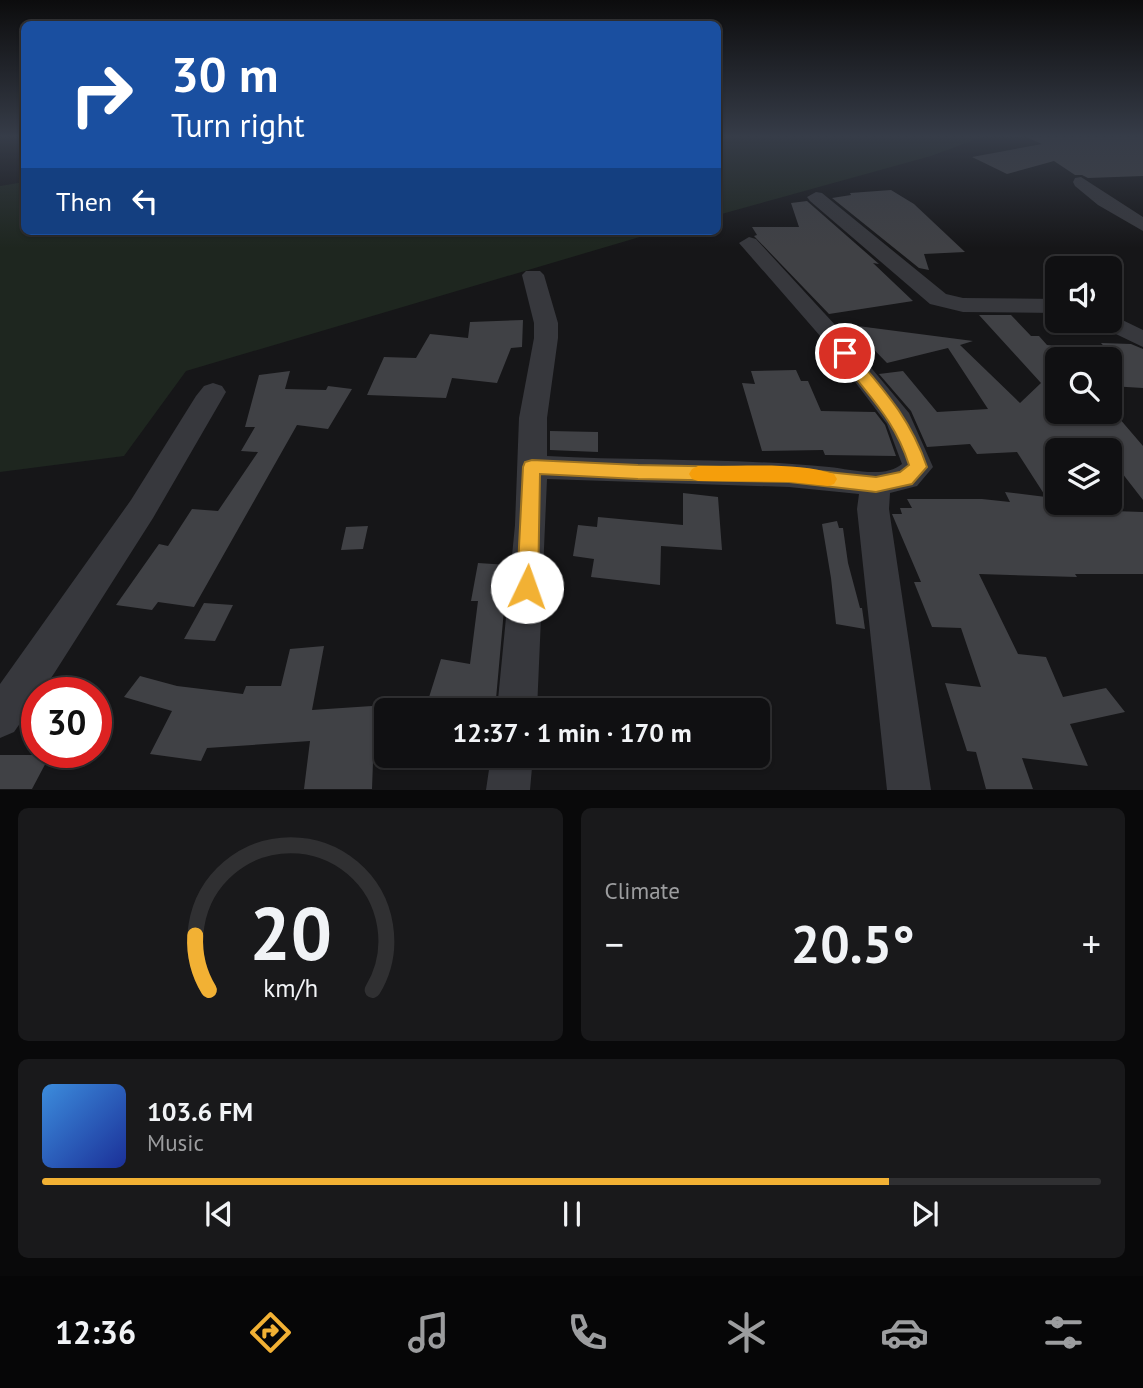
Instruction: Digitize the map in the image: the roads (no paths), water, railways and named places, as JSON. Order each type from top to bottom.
[{"type":"street","points":[[1081,182],[1104,201],[1143,225]]},
{"type":"street","points":[[816,197],[938,299],[963,305],[1045,306]]},
{"type":"street","points":[[532,467],[789,475],[876,484],[906,478],[918,467],[899,420],[829,332],[749,243]]},
{"type":"street","points":[[518,698],[530,550],[533,418],[546,323],[533,275]]},
{"type":"street","points":[[1122,328],[1143,339]]},
{"type":"street","points":[[0,718],[68,622],[161,480],[196,416],[213,393]]},
{"type":"street","points":[[876,484],[873,509],[909,789]]},
{"type":"street","points":[[508,789],[511,768]]}]
